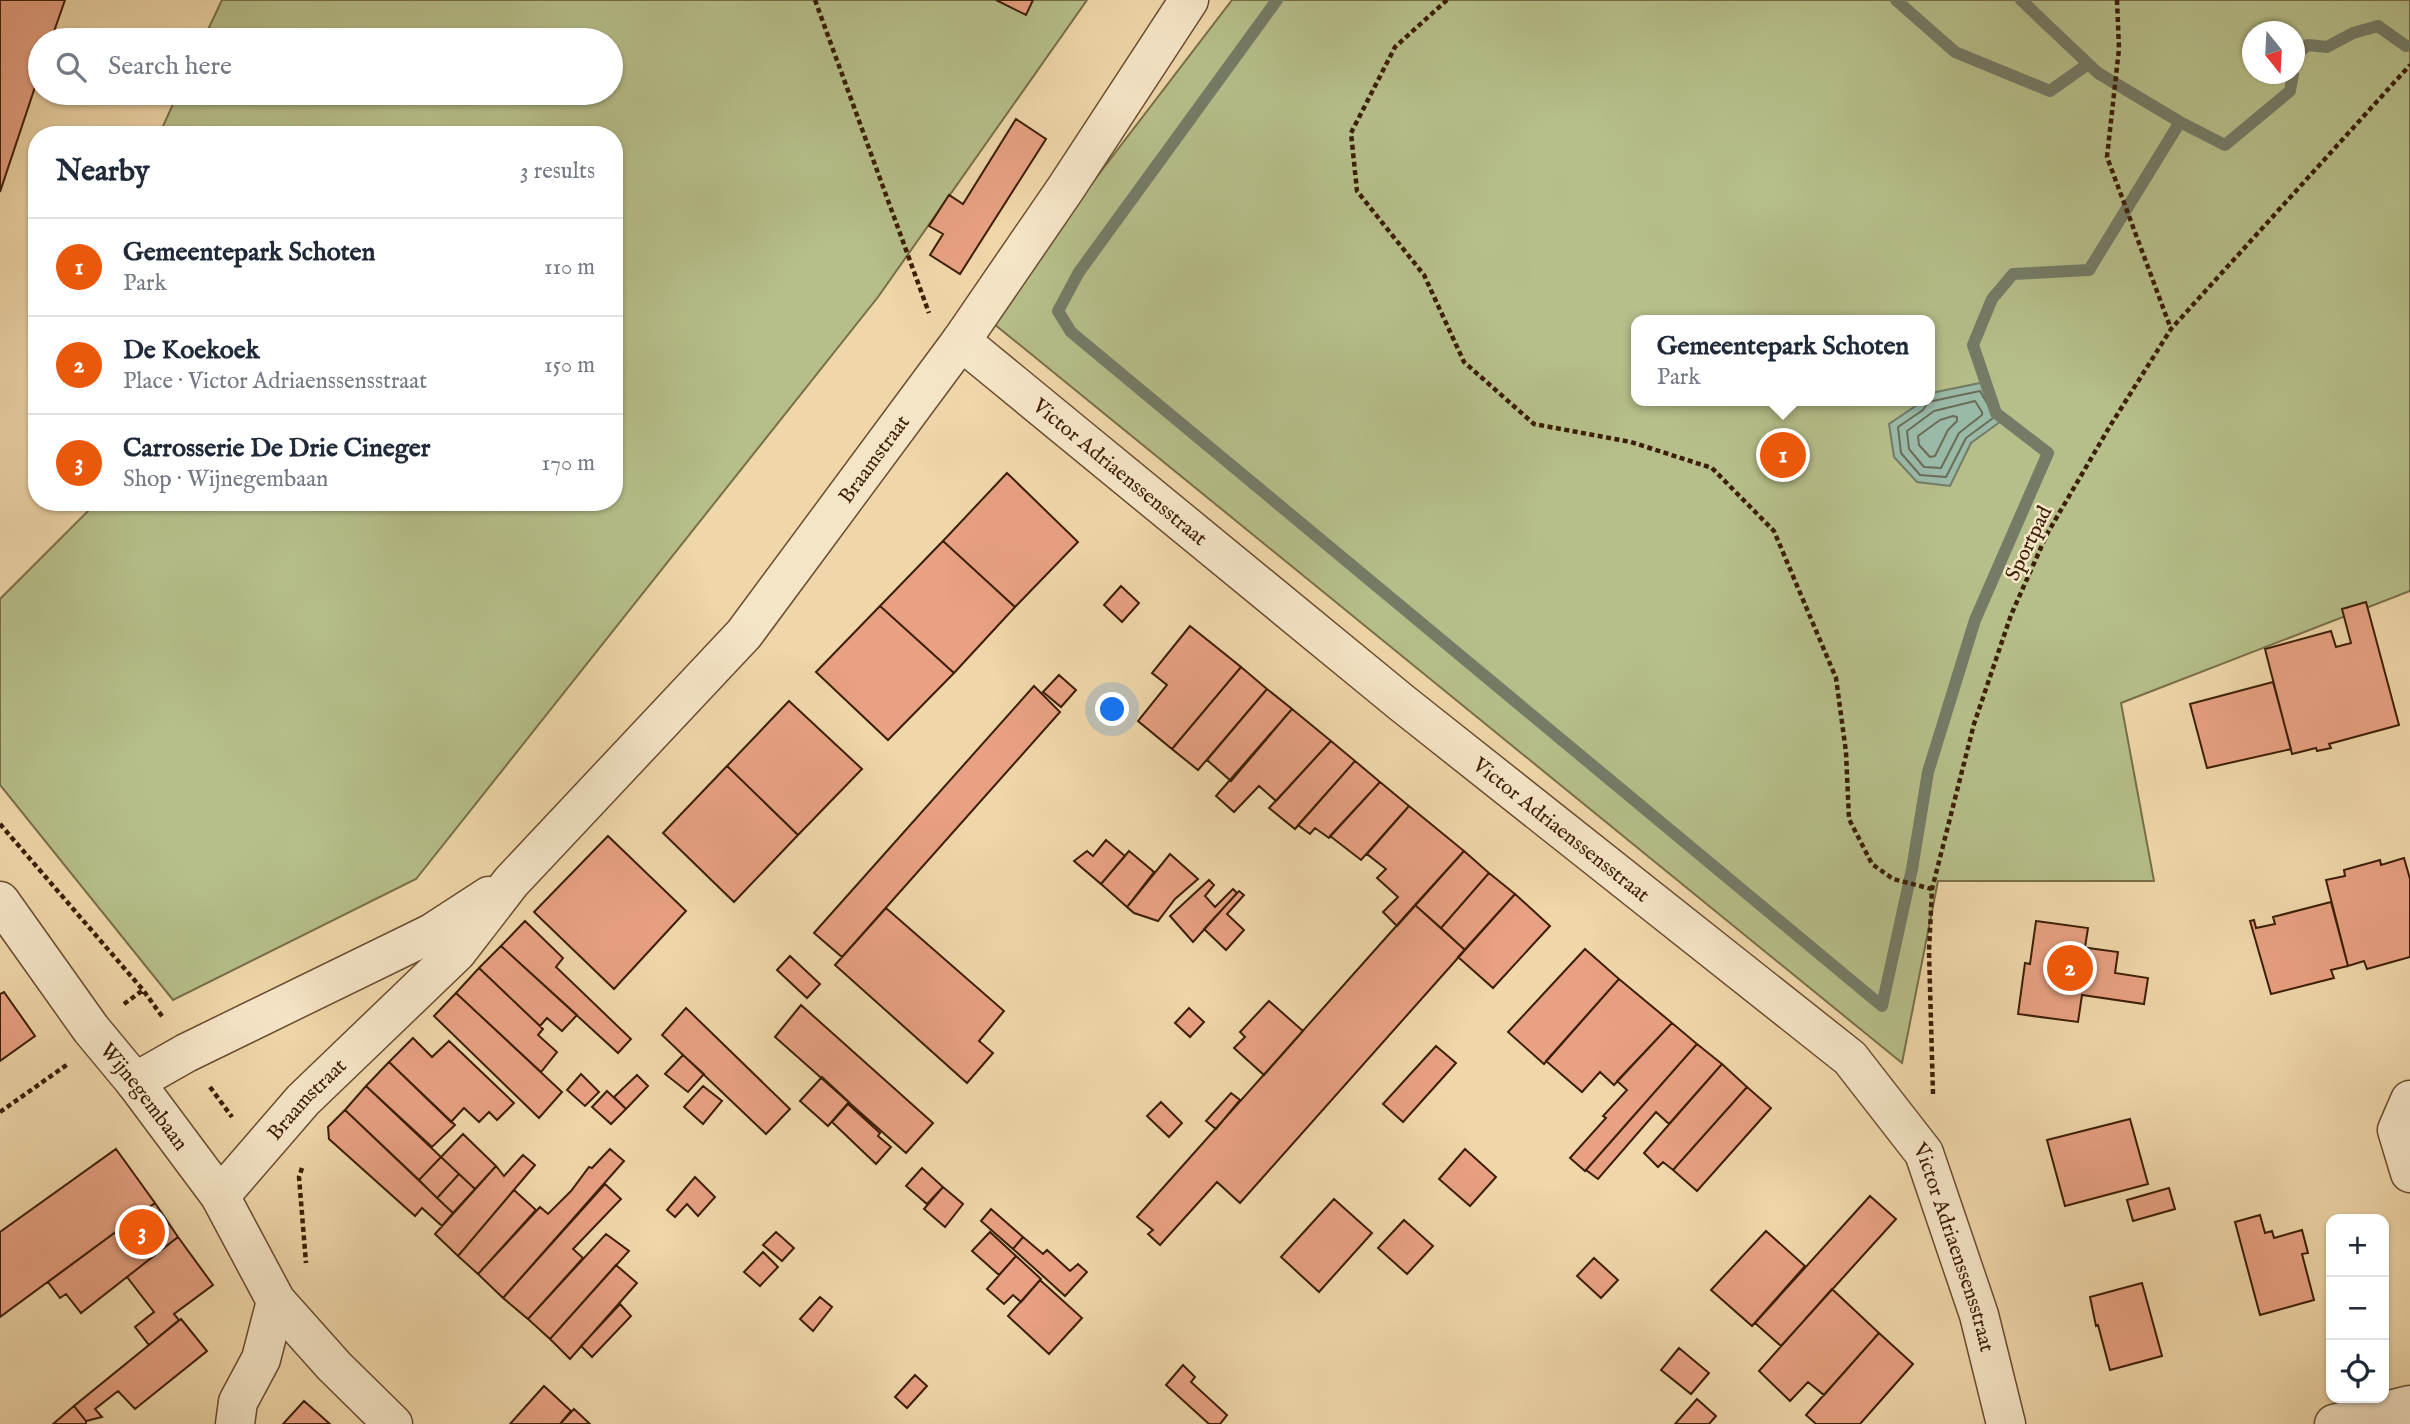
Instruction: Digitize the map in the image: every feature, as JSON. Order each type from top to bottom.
[{"type":"street","name":"Braamstraat","points":[[220,1196],[303,1100],[457,952],[511,882],[744,634],[953,351],[1066,188],[1189,0]]},
{"type":"street","name":"Victor Adriaenssensstraat","points":[[953,351],[1850,1058],[1924,1153],[1979,1315],[2006,1424]]},
{"type":"street","name":"Braamstraat","points":[[135,1083],[186,1053],[432,933],[511,882]]},
{"type":"street","name":"Wijnegembaan","points":[[0,901],[96,1035],[220,1196],[276,1301],[334,1366],[393,1424]]},
{"type":"street","points":[[364,966],[398,1010]]},
{"type":"street","points":[[2410,1100],[2397,1130],[2410,1173]]},
{"type":"street","points":[[235,1424],[238,1402],[261,1359],[276,1301]]},
{"type":"street","points":[[2334,1424],[2410,1405]]},
{"type":"path","points":[[815,0],[953,351]]},
{"type":"path","points":[[1447,0],[1395,47],[1351,133],[1357,191],[1424,275],[1464,362],[1534,424],[1631,442],[1712,468],[1774,531],[1836,678],[1846,752],[1849,819],[1872,864],[1893,879],[1930,888]]},
{"type":"path","points":[[2117,0],[2119,52],[2107,157],[2171,329]]},
{"type":"path","name":"Sportpad","points":[[1914,1139],[1933,1099],[1930,888],[1975,724],[2011,615],[2047,534],[2171,329],[2410,65]]},
{"type":"path","points":[[0,824],[143,989],[258,1154],[280,1174],[299,1177],[306,1266],[276,1301]]},
{"type":"path","points":[[0,1112],[78,1057]]},
{"type":"green space","points":[[222,0],[1087,0],[878,297],[416,879],[173,1000],[0,785],[0,599],[88,511],[623,511],[623,126],[163,126],[173,105],[623,105],[623,28],[209,28]]},
{"type":"green space","points":[[1232,0],[2410,0],[2410,591],[2121,703],[2154,881],[1938,881],[1902,1063],[988,319]]},
{"type":"water","points":[[1985,382],[2004,419],[1971,443],[1950,486],[1917,482],[1894,457],[1889,424],[1916,406],[1935,406],[1936,392]]},
{"type":"building","points":[[0,0],[65,0],[55,28],[28,28],[29,105],[0,192]]},
{"type":"building","points":[[996,0],[1033,0],[1026,15]]},
{"type":"building","points":[[1016,119],[1046,139],[960,274],[930,255],[943,234],[929,226],[949,195],[963,204]]},
{"type":"building","points":[[1007,473],[1078,542],[1015,607],[943,541]]},
{"type":"building","points":[[943,541],[1015,607],[954,673],[880,606]]},
{"type":"building","points":[[1121,586],[1139,603],[1122,622],[1104,605]]},
{"type":"building","points":[[2366,602],[2399,725],[2329,744],[2331,748],[2317,751],[2316,748],[2292,754],[2265,649],[2331,631],[2336,647],[2351,643],[2342,609]]},
{"type":"building","points":[[880,606],[954,673],[888,740],[816,672]]},
{"type":"building","points":[[1190,626],[1241,667],[1172,749],[1138,721],[1167,685],[1152,673]]},
{"type":"building","points":[[1241,667],[1267,689],[1198,770],[1172,749]]},
{"type":"building","points":[[1059,675],[1076,690],[1061,707],[1043,692]]},
{"type":"building","points":[[2273,682],[2291,749],[2207,768],[2190,704]]},
{"type":"building","points":[[1034,686],[1060,712],[842,957],[814,933]]},
{"type":"building","points":[[1267,689],[1292,709],[1231,781],[1207,760]]},
{"type":"building","points":[[789,701],[862,769],[798,835],[727,766]]},
{"type":"building","points":[[1292,709],[1331,741],[1276,801],[1259,786],[1234,812],[1216,796]]},
{"type":"building","points":[[1331,741],[1355,761],[1295,829],[1269,808]]},
{"type":"building","points":[[1355,761],[1380,782],[1329,838],[1315,828],[1310,834],[1298,825]]},
{"type":"building","points":[[727,766],[798,835],[734,902],[663,833]]},
{"type":"building","points":[[1380,782],[1409,806],[1361,860],[1330,836]]},
{"type":"building","points":[[1409,806],[1464,851],[1397,926],[1383,912],[1398,897],[1377,878],[1386,869],[1367,854]]},
{"type":"building","points":[[608,836],[686,911],[614,989],[534,912]]},
{"type":"building","points":[[1106,840],[1125,856],[1101,884],[1074,861],[1087,851],[1093,856]]},
{"type":"building","points":[[1129,851],[1154,872],[1127,907],[1101,884]]},
{"type":"building","points":[[1464,851],[1489,873],[1441,928],[1415,905]]},
{"type":"building","points":[[1170,854],[1198,879],[1175,899],[1158,921],[1134,913],[1127,907]]},
{"type":"building","points":[[2404,858],[2410,879],[2410,957],[2367,969],[2364,961],[2348,966],[2326,880],[2345,876],[2344,870],[2380,860],[2381,865]]},
{"type":"building","points":[[1489,873],[1515,894],[1465,950],[1441,928]]},
{"type":"building","points":[[1209,880],[1214,885],[1205,896],[1215,907],[1233,889],[1237,893],[1193,942],[1170,916]]},
{"type":"building","points":[[1239,891],[1244,895],[1227,914],[1244,930],[1226,950],[1204,929]]},
{"type":"building","points":[[1515,894],[1550,926],[1493,988],[1458,957]]},
{"type":"building","points":[[2331,902],[2348,966],[2331,970],[2334,978],[2271,994],[2250,921],[2254,920],[2256,928],[2275,924],[2273,917]]},
{"type":"building","points":[[1415,905],[1465,950],[1240,1203],[1217,1182],[1160,1245],[1148,1234],[1153,1230],[1137,1217]]},
{"type":"building","points":[[886,908],[1004,1011],[979,1041],[993,1053],[967,1083],[835,965]]},
{"type":"building","points":[[525,921],[563,958],[556,967],[631,1039],[618,1053],[501,946]]},
{"type":"building","points":[[2036,921],[2088,928],[2083,960],[2087,960],[2088,948],[2118,952],[2115,973],[2148,978],[2144,1004],[2082,995],[2078,1022],[2018,1014],[2025,963],[2030,964]]},
{"type":"building","points":[[501,946],[577,1015],[562,1031],[547,1018],[540,1026],[479,968]]},
{"type":"building","points":[[1585,949],[1619,979],[1544,1064],[1508,1032]]},
{"type":"building","points":[[790,956],[820,984],[807,998],[777,970]]},
{"type":"building","points":[[479,968],[543,1029],[538,1035],[557,1052],[541,1072],[456,993]]},
{"type":"building","points":[[1619,979],[1672,1023],[1614,1085],[1600,1072],[1582,1092],[1546,1061]]},
{"type":"building","points":[[4,992],[35,1036],[0,1061],[0,994]]},
{"type":"building","points":[[456,993],[562,1092],[539,1118],[434,1016]]},
{"type":"building","points":[[1269,1001],[1303,1031],[1264,1075],[1234,1048],[1245,1037],[1240,1032]]},
{"type":"building","points":[[801,1005],[933,1123],[906,1153],[775,1037]]},
{"type":"building","points":[[686,1008],[790,1109],[766,1134],[662,1035]]},
{"type":"building","points":[[1189,1008],[1204,1022],[1190,1037],[1175,1023]]},
{"type":"building","points":[[1672,1023],[1697,1044],[1585,1171],[1570,1158],[1627,1090],[1617,1081]]},
{"type":"building","points":[[413,1038],[432,1057],[449,1041],[514,1103],[497,1120],[489,1112],[479,1122],[464,1108],[451,1122],[389,1062]]},
{"type":"building","points":[[1697,1044],[1722,1064],[1669,1124],[1656,1112],[1598,1179],[1586,1170]]},
{"type":"building","points":[[1436,1046],[1456,1063],[1403,1122],[1383,1104]]},
{"type":"building","points":[[683,1055],[704,1074],[688,1092],[665,1074]]},
{"type":"building","points":[[389,1062],[455,1125],[432,1147],[366,1086]]},
{"type":"building","points":[[1722,1064],[1747,1087],[1673,1170],[1663,1162],[1658,1167],[1644,1153]]},
{"type":"building","points":[[581,1074],[599,1092],[585,1106],[567,1090]]},
{"type":"building","points":[[637,1075],[648,1086],[626,1109],[614,1097]]},
{"type":"building","points":[[822,1077],[849,1102],[828,1126],[800,1101]]},
{"type":"building","points":[[366,1086],[441,1157],[419,1180],[345,1110]]},
{"type":"building","points":[[703,1086],[722,1101],[703,1124],[684,1107]]},
{"type":"building","points":[[1747,1087],[1771,1108],[1697,1191],[1673,1170]]},
{"type":"building","points":[[607,1091],[626,1109],[611,1124],[592,1107]]},
{"type":"building","points":[[1231,1093],[1240,1100],[1216,1129],[1206,1121]]},
{"type":"building","points":[[1161,1102],[1182,1123],[1169,1137],[1147,1116]]},
{"type":"building","points":[[848,1104],[880,1133],[878,1136],[891,1147],[876,1164],[832,1122]]},
{"type":"building","points":[[345,1110],[453,1213],[442,1226],[422,1208],[415,1216],[329,1139],[328,1127]]},
{"type":"building","points":[[2130,1119],[2148,1184],[2065,1206],[2047,1140]]},
{"type":"building","points":[[463,1134],[496,1166],[475,1189],[441,1157]]},
{"type":"building","points":[[116,1149],[155,1203],[0,1317],[0,1232]]},
{"type":"building","points":[[610,1149],[624,1161],[503,1298],[478,1274],[540,1207],[548,1214],[571,1191],[589,1167],[592,1168]]},
{"type":"building","points":[[1465,1149],[1496,1177],[1470,1206],[1439,1179]]},
{"type":"building","points":[[523,1155],[535,1165],[458,1256],[435,1234],[496,1166],[504,1176]]},
{"type":"building","points":[[441,1157],[459,1174],[437,1198],[419,1180]]},
{"type":"building","points":[[922,1168],[943,1187],[927,1204],[906,1186]]},
{"type":"building","points":[[459,1174],[475,1189],[453,1213],[437,1198]]},
{"type":"building","points":[[695,1177],[715,1197],[698,1216],[687,1204],[675,1217],[667,1210]]},
{"type":"building","points":[[605,1184],[621,1199],[573,1249],[583,1258],[528,1319],[503,1298]]},
{"type":"building","points":[[943,1187],[963,1204],[945,1227],[924,1209]]},
{"type":"building","points":[[2169,1188],[2175,1209],[2133,1221],[2127,1200]]},
{"type":"building","points":[[514,1190],[536,1210],[478,1274],[458,1256]]},
{"type":"building","points":[[1870,1196],[1896,1219],[1781,1346],[1755,1323]]},
{"type":"building","points":[[1334,1199],[1372,1233],[1319,1292],[1281,1257]]},
{"type":"building","points":[[155,1203],[178,1237],[81,1313],[66,1294],[60,1298],[48,1282]]},
{"type":"building","points":[[991,1209],[1023,1237],[1013,1249],[981,1221]]},
{"type":"building","points":[[2260,1215],[2265,1233],[2272,1231],[2274,1238],[2302,1230],[2308,1253],[2302,1254],[2314,1300],[2260,1315],[2235,1222]]},
{"type":"building","points":[[1404,1220],[1433,1246],[1407,1274],[1378,1248]]},
{"type":"building","points":[[1766,1231],[1805,1266],[1752,1326],[1711,1290]]},
{"type":"building","points":[[776,1232],[794,1248],[782,1261],[763,1245]]},
{"type":"building","points":[[990,1232],[1016,1256],[999,1275],[972,1251]]},
{"type":"building","points":[[606,1234],[629,1251],[550,1339],[528,1319]]},
{"type":"building","points":[[178,1237],[213,1285],[174,1314],[179,1320],[149,1345],[135,1327],[154,1312],[127,1277]]},
{"type":"building","points":[[1023,1237],[1043,1254],[1047,1250],[1070,1271],[1078,1264],[1087,1272],[1065,1296],[1013,1249]]},
{"type":"building","points":[[763,1252],[778,1267],[760,1286],[744,1272]]},
{"type":"building","points":[[1016,1256],[1041,1279],[1021,1302],[1013,1295],[1004,1304],[987,1289]]},
{"type":"building","points":[[1594,1258],[1618,1280],[1601,1298],[1577,1276]]},
{"type":"building","points":[[616,1265],[637,1283],[570,1359],[550,1339]]},
{"type":"building","points":[[1040,1280],[1082,1318],[1049,1354],[1008,1316]]},
{"type":"building","points":[[2142,1283],[2162,1356],[2110,1370],[2090,1297]]},
{"type":"building","points":[[1832,1289],[1879,1333],[1824,1395],[1808,1382],[1790,1401],[1759,1371]]},
{"type":"building","points":[[820,1297],[832,1307],[813,1331],[800,1319]]},
{"type":"building","points":[[620,1304],[631,1316],[592,1357],[581,1346]]},
{"type":"building","points":[[181,1319],[207,1351],[135,1409],[118,1391],[95,1409],[102,1417],[86,1421],[74,1406]]},
{"type":"building","points":[[1879,1333],[1913,1364],[1860,1424],[1816,1424],[1806,1415]]},
{"type":"building","points":[[1679,1348],[1709,1373],[1691,1394],[1661,1370]]},
{"type":"building","points":[[1183,1365],[1195,1377],[1191,1382],[1227,1415],[1220,1424],[1209,1424],[1166,1385]]},
{"type":"building","points":[[915,1375],[927,1386],[907,1408],[895,1397]]},
{"type":"building","points":[[544,1386],[571,1411],[560,1424],[510,1424]]},
{"type":"building","points":[[1697,1399],[1716,1416],[1709,1424],[1675,1424]]},
{"type":"building","points":[[304,1401],[330,1424],[283,1424]]},
{"type":"building","points":[[74,1406],[86,1424],[53,1424]]},
{"type":"building","points":[[574,1409],[590,1424],[560,1424]]},
{"type":"waterway","points":[[1277,0],[1079,272],[1058,311],[1071,332],[1882,1006],[1912,869],[1928,772],[1975,620],[2048,453],[1996,413],[1973,345],[1992,299],[2013,274],[2089,270],[2180,122]]},
{"type":"waterway","points":[[1896,0],[1955,52],[2050,91],[2088,64]]},
{"type":"waterway","points":[[2021,0],[2098,73],[2180,122],[2225,145],[2290,91],[2291,84]]},
{"type":"waterway","points":[[2305,47],[2308,45],[2327,47],[2353,33],[2378,26],[2406,46]]},
{"type":"place","name":"Gemeentepark Schoten","points":[[1783,455]]},
{"type":"place","name":"De Koekoek","points":[[2070,968]]},
{"type":"place","name":"Carrosserie De Drie Cineger","points":[[142,1232]]}]
